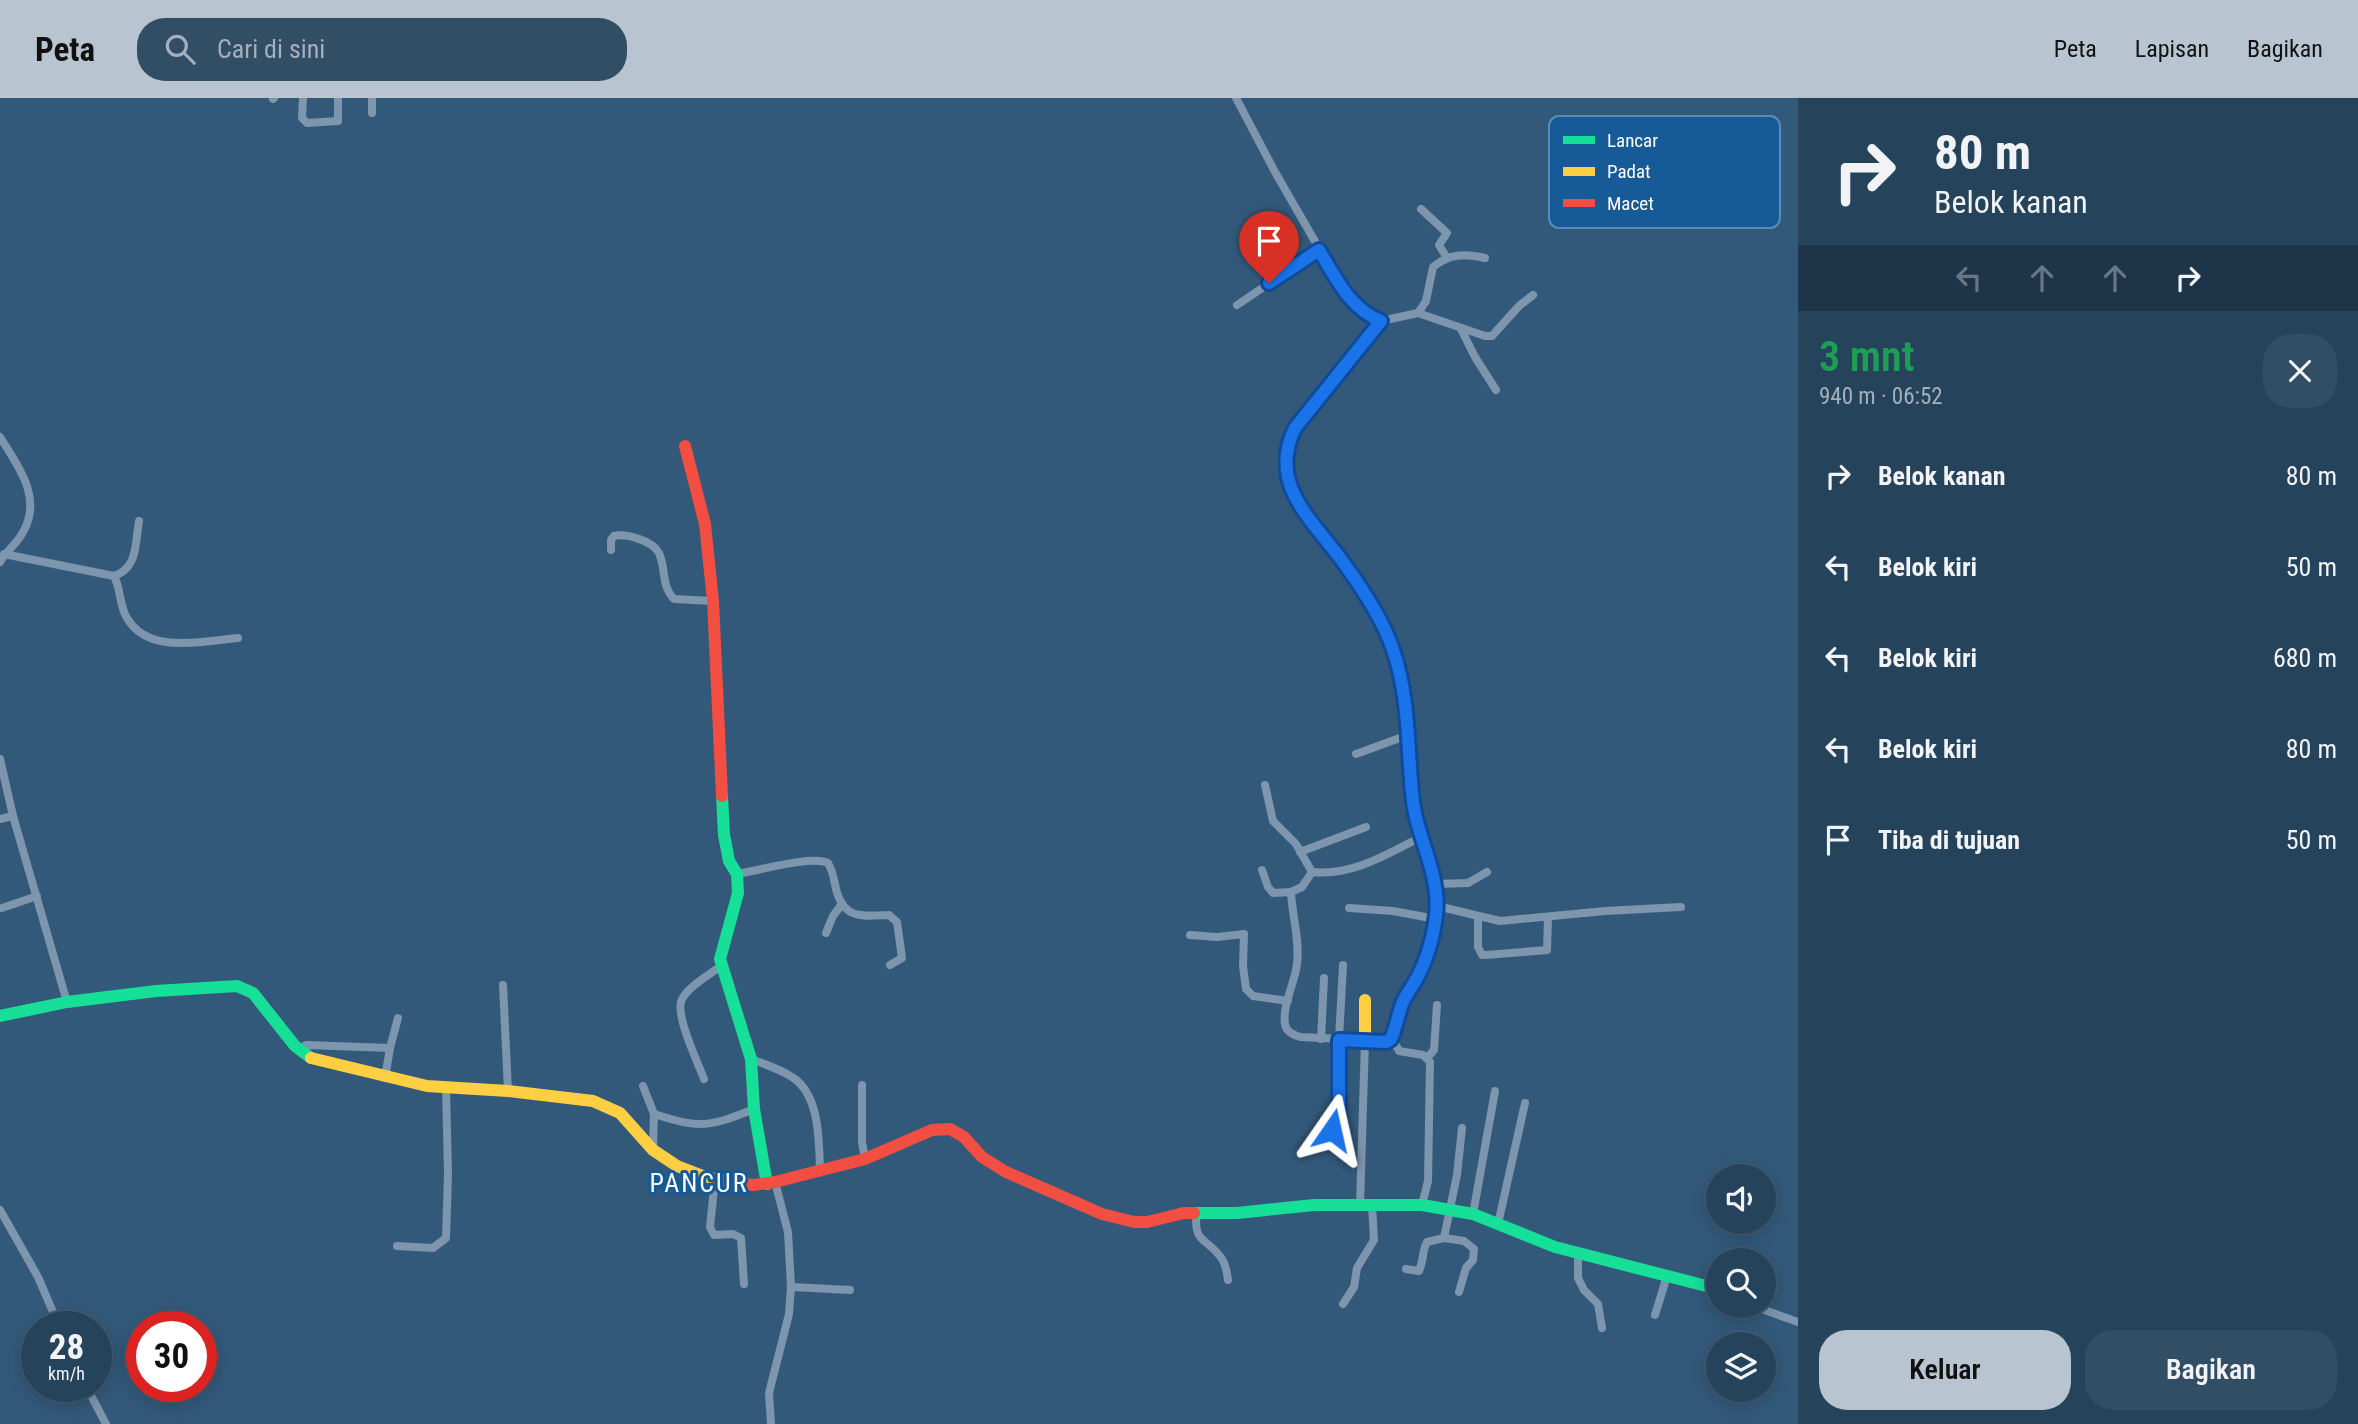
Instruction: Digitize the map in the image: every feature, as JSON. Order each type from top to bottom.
[{"type":"street","points":[[303,98],[302,118],[307,123],[336,122],[338,98]]},
{"type":"street","points":[[372,98],[372,113]]},
{"type":"street","points":[[1236,98],[1346,295],[1363,311],[1381,321]]},
{"type":"street","points":[[1420,209],[1447,233],[1438,245],[1447,258]]},
{"type":"street","points":[[1237,305],[1319,250]]},
{"type":"street","points":[[1418,313],[1426,302],[1433,267],[1447,258],[1467,255],[1485,258]]},
{"type":"street","points":[[1291,892],[1297,964],[1285,1018],[1286,1029],[1300,1037],[1386,1042],[1392,1037],[1402,1006],[1420,973],[1436,912],[1435,884],[1413,804],[1405,709],[1393,647],[1343,561],[1303,510],[1289,482],[1286,469],[1288,442],[1295,428],[1381,321],[1418,313],[1492,336],[1519,306],[1533,295]]},
{"type":"street","points":[[1461,328],[1496,390]]},
{"type":"street","points":[[0,438],[18,465],[31,498],[24,530],[2,558],[114,576],[124,573],[131,565],[139,521]]},
{"type":"street","points":[[685,446],[705,524],[712,601],[724,835],[729,861],[737,874],[738,893],[721,953],[720,966],[751,1059],[754,1109],[771,1183],[788,1232],[791,1287],[789,1314],[769,1393],[771,1424]]},
{"type":"street","points":[[611,550],[614,536],[620,534],[638,538],[656,549],[659,554],[665,584],[674,599],[712,601]]},
{"type":"street","points":[[114,576],[125,615],[140,633],[150,638],[187,642],[238,639]]},
{"type":"street","points":[[1356,754],[1408,735]]},
{"type":"street","points":[[0,759],[13,816],[67,1002]]},
{"type":"street","points":[[1265,785],[1273,821],[1292,839],[1311,872]]},
{"type":"street","points":[[0,819],[13,816]]},
{"type":"street","points":[[1300,852],[1366,827]]},
{"type":"street","points":[[1311,872],[1340,872],[1364,865],[1421,837]]},
{"type":"street","points":[[737,874],[801,861],[823,860],[831,868],[842,904],[849,912],[863,916],[889,915],[897,922],[902,958],[890,965]]},
{"type":"street","points":[[1262,870],[1273,893],[1291,892],[1303,887],[1311,872]]},
{"type":"street","points":[[1435,884],[1468,883],[1487,872]]},
{"type":"street","points":[[2,908],[37,897]]},
{"type":"street","points":[[826,933],[842,904]]},
{"type":"street","points":[[1349,908],[1436,912],[1500,921],[1681,907]]},
{"type":"street","points":[[1478,917],[1478,947],[1482,954],[1486,955],[1547,950],[1548,917]]},
{"type":"street","points":[[1190,935],[1217,937],[1244,934],[1246,989],[1253,996],[1289,1001]]},
{"type":"street","points":[[1332,1130],[1339,1115],[1343,965]]},
{"type":"street","points":[[704,1079],[681,1016],[680,1004],[683,997],[720,966]]},
{"type":"street","points":[[1321,1039],[1324,978]]},
{"type":"street","points":[[503,985],[508,1091]]},
{"type":"street","points":[[0,1016],[67,1002],[180,988],[237,986],[253,993],[260,1000],[298,1050],[321,1063],[385,1078],[446,1088],[578,1098],[612,1108],[620,1112],[653,1150],[677,1166],[715,1179],[753,1185],[771,1183],[865,1159],[932,1129],[950,1129],[964,1138],[993,1166],[1102,1214],[1142,1222],[1184,1213],[1237,1213],[1314,1205],[1422,1205],[1473,1214],[1577,1254],[1706,1285]]},
{"type":"street","points":[[1343,1304],[1354,1287],[1357,1268],[1374,1240],[1366,1205],[1365,1000]]},
{"type":"street","points":[[1427,1058],[1434,1050],[1437,1005]]},
{"type":"street","points":[[385,1078],[398,1018]]},
{"type":"street","points":[[1392,1037],[1399,1051],[1427,1058],[1430,1062],[1428,1181],[1422,1205]]},
{"type":"street","points":[[298,1050],[306,1045],[390,1048]]},
{"type":"street","points":[[751,1059],[792,1077],[802,1087],[815,1110],[820,1171]]},
{"type":"street","points":[[862,1085],[862,1142],[865,1159]]},
{"type":"street","points":[[643,1086],[654,1114],[653,1150]]},
{"type":"street","points":[[397,1246],[433,1248],[446,1238],[446,1088]]},
{"type":"street","points":[[1473,1214],[1495,1091]]},
{"type":"street","points":[[1498,1224],[1525,1103]]},
{"type":"street","points":[[654,1114],[705,1126],[754,1109]]},
{"type":"street","points":[[1444,1238],[1462,1128]]},
{"type":"street","points":[[715,1179],[709,1227],[714,1235],[733,1234],[741,1238],[744,1284]]},
{"type":"street","points":[[0,1210],[38,1277],[53,1311]]},
{"type":"street","points":[[1197,1213],[1194,1228],[1200,1239],[1213,1248],[1224,1261],[1228,1280]]},
{"type":"street","points":[[1406,1269],[1419,1271],[1427,1242],[1444,1238],[1464,1241],[1475,1249],[1459,1292]]},
{"type":"street","points":[[1577,1254],[1578,1278],[1584,1290],[1598,1304],[1602,1328]]},
{"type":"street","points":[[1655,1315],[1667,1276]]},
{"type":"street","points":[[791,1287],[850,1290]]},
{"type":"street","points":[[1776,1314],[1798,1322]]},
{"type":"street","points":[[94,1402],[106,1424]]},
{"type":"traffic: fast","points":[[1381,321],[1295,428],[1288,448],[1287,466],[1298,499],[1367,598],[1388,638],[1398,666]]},
{"type":"traffic: fast","points":[[722,796],[724,835],[729,861],[737,874],[738,893],[720,959],[751,1059],[754,1109],[767,1184]]},
{"type":"traffic: fast","points":[[0,1016],[67,1002],[156,991],[237,986],[253,993],[295,1046],[311,1058]]},
{"type":"traffic: fast","points":[[1194,1213],[1237,1213],[1314,1205],[1422,1205],[1473,1214],[1555,1247],[1706,1286]]},
{"type":"traffic: slow","points":[[1365,1000],[1365,1040],[1389,1041],[1397,1027],[1402,1005],[1420,973],[1436,919],[1434,879],[1413,804],[1405,709],[1398,666]]},
{"type":"traffic: slow","points":[[311,1058],[427,1086],[508,1091],[593,1101],[620,1113],[653,1150],[677,1166],[717,1179]]},
{"type":"traffic: jam","points":[[685,446],[705,524],[713,601],[722,796]]},
{"type":"traffic: jam","points":[[717,1179],[753,1185],[775,1182],[865,1159],[932,1130],[950,1129],[964,1137],[982,1157],[1006,1172],[1102,1214],[1134,1222],[1147,1222],[1194,1213]]},
{"type":"district","name":"PANCUR","points":[[699,1183]]},
{"type":"route","points":[[1269,283],[1319,250],[1346,295],[1356,306],[1381,321],[1295,428],[1288,442],[1286,469],[1289,482],[1303,510],[1319,534],[1343,561],[1393,647],[1405,709],[1413,804],[1434,879],[1437,906],[1436,919],[1420,973],[1402,1006],[1391,1039],[1386,1042],[1339,1040],[1339,1115],[1332,1130]]}]
